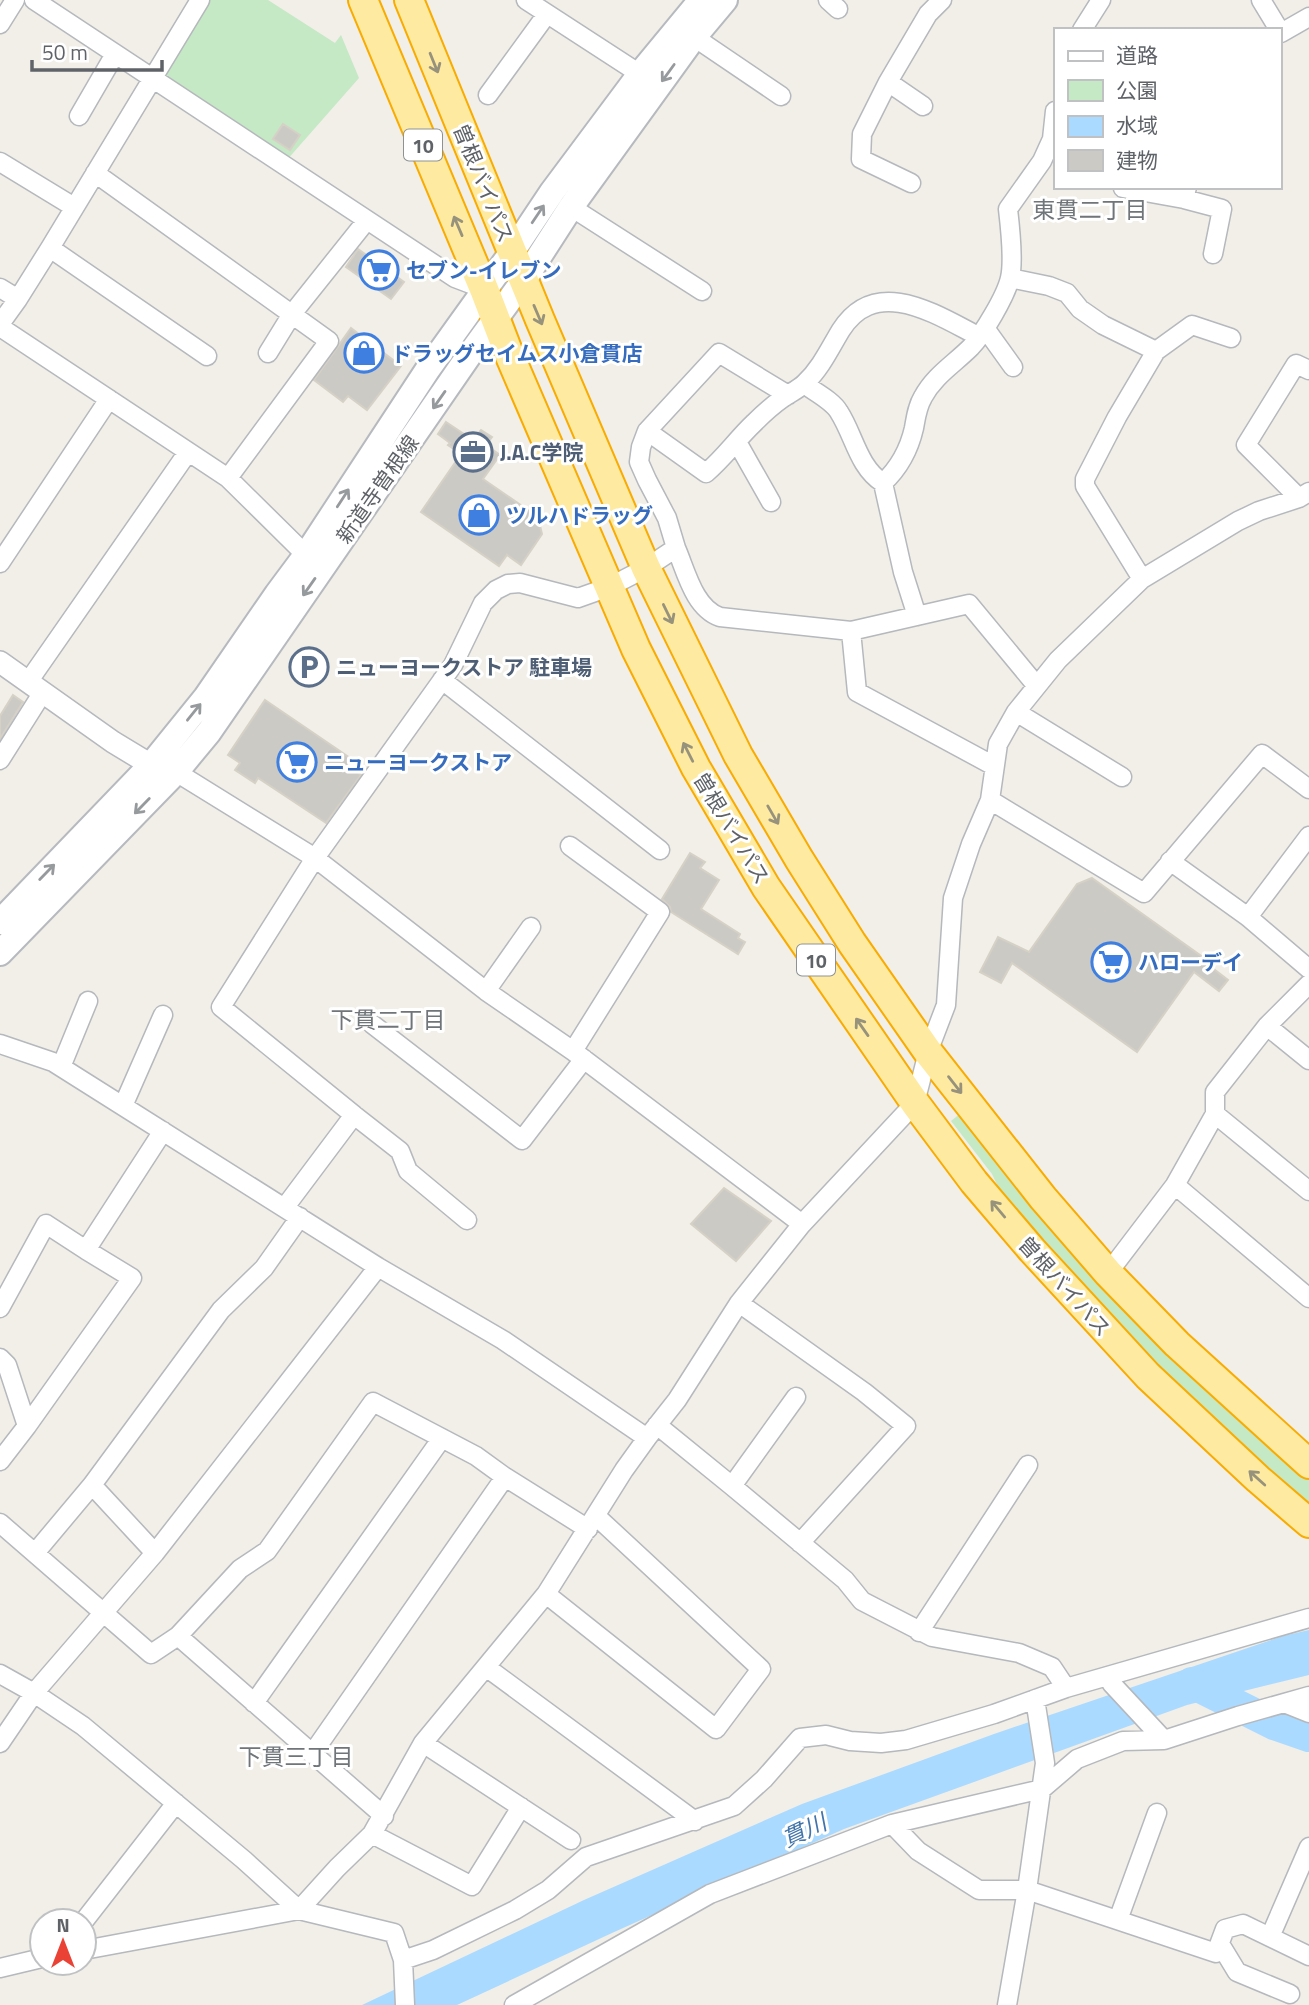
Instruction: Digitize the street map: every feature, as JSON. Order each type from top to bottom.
[{"type":"highway","name":"曽根バイパス","points":[[363,0],[509,354],[636,649],[696,768],[766,887],[915,1104],[974,1182],[1091,1317],[1148,1376],[1309,1523]]},
{"type":"highway","name":"曽根バイパス","points":[[409,0],[646,568],[738,755],[799,859],[852,943],[928,1052],[1044,1198],[1108,1273],[1177,1344],[1309,1464]]},
{"type":"main road","name":"新道寺曽根線","points":[[0,922],[151,765],[206,697],[306,555],[428,369],[552,192],[640,74],[701,0]]},
{"type":"main road","name":"新道寺曽根線","points":[[0,953],[176,772],[209,732],[524,280],[571,207],[694,37],[725,0]]},
{"type":"street","points":[[0,24],[15,0]]},
{"type":"street","points":[[34,0],[455,278],[484,289]]},
{"type":"street","points":[[200,0],[0,326],[228,478],[306,555]]},
{"type":"street","points":[[911,184],[861,159],[862,134],[888,82],[929,14],[942,0]]},
{"type":"street","points":[[1083,28],[1101,0]]},
{"type":"street","points":[[1261,0],[1277,28]]},
{"type":"street","points":[[488,95],[536,5],[640,74]]},
{"type":"street","points":[[1281,33],[1309,16]]},
{"type":"street","points":[[694,37],[780,96]]},
{"type":"street","points":[[79,116],[115,54]]},
{"type":"street","points":[[888,82],[923,106]]},
{"type":"street","points":[[883,483],[904,457],[914,430],[920,401],[929,387],[972,346],[1010,278],[1011,235],[1008,209],[1042,161],[1052,139],[1054,120]]},
{"type":"street","points":[[0,162],[74,207]]},
{"type":"street","points":[[95,173],[329,341],[228,478]]},
{"type":"street","points":[[1135,189],[1185,193],[1222,209],[1213,254]]},
{"type":"street","points":[[571,207],[702,291]]},
{"type":"street","points":[[268,353],[292,314],[367,220]]},
{"type":"street","points":[[50,248],[208,356]]},
{"type":"street","points":[[1010,278],[1068,293],[1080,309],[1103,325],[1156,351]]},
{"type":"street","points":[[0,288],[18,299]]},
{"type":"street","points":[[647,431],[706,473],[753,424],[804,384],[827,355],[842,328],[860,309],[878,302],[900,302],[982,332],[1013,367]]},
{"type":"street","points":[[1142,579],[1085,486],[1085,479],[1116,417],[1156,351],[1192,325],[1231,338]]},
{"type":"street","points":[[788,395],[719,354],[647,431],[639,461],[667,518],[676,548],[698,600],[710,613],[720,617],[851,631],[969,604],[1037,685]]},
{"type":"street","points":[[299,1910],[372,1834],[423,1743],[546,1594],[739,1303],[802,1224],[915,1104],[928,1052],[946,1005],[953,898],[971,844],[990,800],[998,744],[1016,712],[1058,660],[1142,579],[1259,511],[1304,495],[1246,445],[1296,364],[1309,370]]},
{"type":"street","points":[[804,384],[838,409],[860,457],[874,477],[883,483],[903,572],[917,616]]},
{"type":"street","points":[[0,563],[109,399]]},
{"type":"street","points":[[737,442],[771,502]]},
{"type":"street","points":[[0,760],[35,687],[188,452]]},
{"type":"street","points":[[467,1220],[408,1171],[400,1151],[221,1007],[316,858],[453,665],[483,603],[496,590],[508,584],[520,583],[578,598],[609,587],[646,568],[676,548]]},
{"type":"street","points":[[851,631],[857,692],[994,766]]},
{"type":"street","points":[[0,662],[113,742],[151,765],[176,772],[316,858],[486,991],[578,1055],[802,1224]]},
{"type":"street","points":[[442,680],[660,850]]},
{"type":"street","points":[[1016,712],[1122,777]]},
{"type":"street","points":[[990,800],[1144,892],[1262,754],[1309,789]]},
{"type":"street","points":[[1248,917],[1309,836]]},
{"type":"street","points":[[372,1024],[522,1140],[578,1055],[660,912],[570,846]]},
{"type":"street","points":[[1170,861],[1248,917],[1309,969]]},
{"type":"street","points":[[486,991],[531,927]]},
{"type":"street","points":[[1108,1273],[1175,1185],[1215,1114],[1215,1092],[1267,1026],[1309,984]]},
{"type":"street","points":[[61,1067],[88,1002]]},
{"type":"street","points":[[123,1106],[163,1015]]},
{"type":"street","points":[[1267,1026],[1309,1060]]},
{"type":"street","points":[[1,1048],[53,1062],[377,1267],[503,1340],[652,1432],[732,1486],[845,1580],[862,1601],[932,1637],[1019,1653],[1052,1667],[1066,1688]]},
{"type":"street","points":[[1215,1114],[1309,1191]]},
{"type":"street","points":[[35,1553],[92,1485],[221,1310],[264,1268],[292,1212],[354,1115]]},
{"type":"street","points":[[86,1250],[163,1130]]},
{"type":"street","points":[[1175,1185],[1309,1298]]},
{"type":"street","points":[[0,1308],[46,1224],[132,1278],[0,1461]]},
{"type":"street","points":[[0,1743],[34,1693],[155,1553],[377,1267]]},
{"type":"street","points":[[739,1303],[864,1392],[906,1426],[800,1543]]},
{"type":"street","points":[[0,1358],[7,1365],[27,1426]]},
{"type":"street","points":[[732,1486],[796,1397]]},
{"type":"street","points":[[0,1523],[151,1654],[178,1636],[240,1569],[267,1551],[373,1402],[476,1456],[505,1477],[592,1522],[761,1668],[716,1729],[546,1594]]},
{"type":"street","points":[[254,1703],[442,1438]]},
{"type":"street","points":[[919,1632],[1028,1465]]},
{"type":"street","points":[[312,1754],[505,1477]]},
{"type":"street","points":[[92,1485],[155,1553]]},
{"type":"street","points":[[403,1965],[515,1910],[548,1890],[586,1857],[734,1806],[764,1779],[800,1738],[826,1735],[871,1743],[906,1740],[1035,1704],[1066,1688],[1110,1681],[1309,1618]]},
{"type":"street","points":[[178,1636],[384,1816]]},
{"type":"street","points":[[486,1667],[695,1821]]},
{"type":"street","points":[[0,1674],[83,1726],[244,1860],[299,1910]]},
{"type":"street","points":[[1110,1681],[1160,1735]]},
{"type":"street","points":[[514,2005],[710,1894],[892,1824],[1042,1789],[1077,1759],[1123,1741],[1195,1730],[1309,1696]]},
{"type":"street","points":[[1284,1703],[1309,1713]]},
{"type":"street","points":[[1007,2005],[1045,1763],[1035,1704]]},
{"type":"street","points":[[423,1743],[571,1840]]},
{"type":"street","points":[[95,1907],[176,1803]]},
{"type":"street","points":[[372,1834],[472,1886],[521,1807]]},
{"type":"street","points":[[1118,1920],[1157,1813]]},
{"type":"street","points":[[892,1824],[918,1851],[979,1890],[1027,1890],[1216,1953],[1225,1929],[1243,1924],[1309,1956]]},
{"type":"street","points":[[1270,1937],[1307,1856]]},
{"type":"street","points":[[98,1947],[299,1910],[394,1933],[403,1965],[405,2005]]},
{"type":"street","points":[[1220,1944],[1237,1972],[1290,1994]]},
{"type":"street","points":[[0,1968],[28,1961]]},
{"type":"green space","points":[[209,0],[268,0],[335,43],[341,35],[359,78],[286,161],[161,79]]},
{"type":"green space","points":[[961,1113],[1272,1447],[1309,1478],[1309,1506],[1170,1381],[1006,1203],[992,1174],[951,1121]]},
{"type":"water","points":[[1309,1630],[1309,1675],[1187,1705],[844,1829],[457,2005],[362,2005],[584,1900],[802,1804],[994,1734],[1283,1636]]},
{"type":"building","points":[[283,124],[300,135],[290,150],[273,139]]},
{"type":"building","points":[[358,249],[404,282],[391,299],[346,267]]},
{"type":"building","points":[[351,328],[401,366],[367,410],[348,396],[343,402],[314,380]]},
{"type":"building","name":"ツルハドラッグ","points":[[446,422],[473,440],[481,430],[492,437],[486,445],[500,455],[483,479],[538,517],[542,534],[521,565],[507,555],[499,566],[421,512],[461,454],[438,434]]},
{"type":"building","points":[[13,695],[23,702],[0,739],[0,716]]},
{"type":"building","name":"ニューヨークストア","points":[[265,700],[356,762],[352,768],[361,775],[326,823],[258,778],[255,783],[235,770],[240,763],[228,755]]},
{"type":"building","points":[[690,853],[705,862],[700,868],[719,880],[701,909],[740,934],[738,938],[745,942],[738,954],[671,912],[662,899]]},
{"type":"building","name":"ハローデイ","points":[[1092,878],[1204,958],[1202,960],[1228,980],[1219,991],[1194,972],[1137,1052],[1012,963],[1001,983],[980,972],[998,937],[1029,952],[1077,884]]},
{"type":"building","points":[[724,1188],[771,1221],[736,1261],[691,1224]]},
{"type":"waterway","name":"貫川","points":[[1192,1683],[1274,1724],[1309,1736]]},
{"type":"place","name":"セブン-イレブン","points":[[379,270]]},
{"type":"place","name":"ドラッグセイムス小倉貫店","points":[[364,353]]},
{"type":"place","name":"J.A.C学院","points":[[473,452]]},
{"type":"place","name":"ツルハドラッグ","points":[[479,515]]},
{"type":"place","name":"ニューヨークストア 駐車場","points":[[309,667]]},
{"type":"place","name":"ニューヨークストア","points":[[297,762]]},
{"type":"place","name":"ハローデイ","points":[[1111,962]]},
{"type":"district","name":"東貫二丁目","points":[[1090,209]]},
{"type":"district","name":"下貫二丁目","points":[[388,1019]]},
{"type":"district","name":"下貫三丁目","points":[[296,1756]]}]
